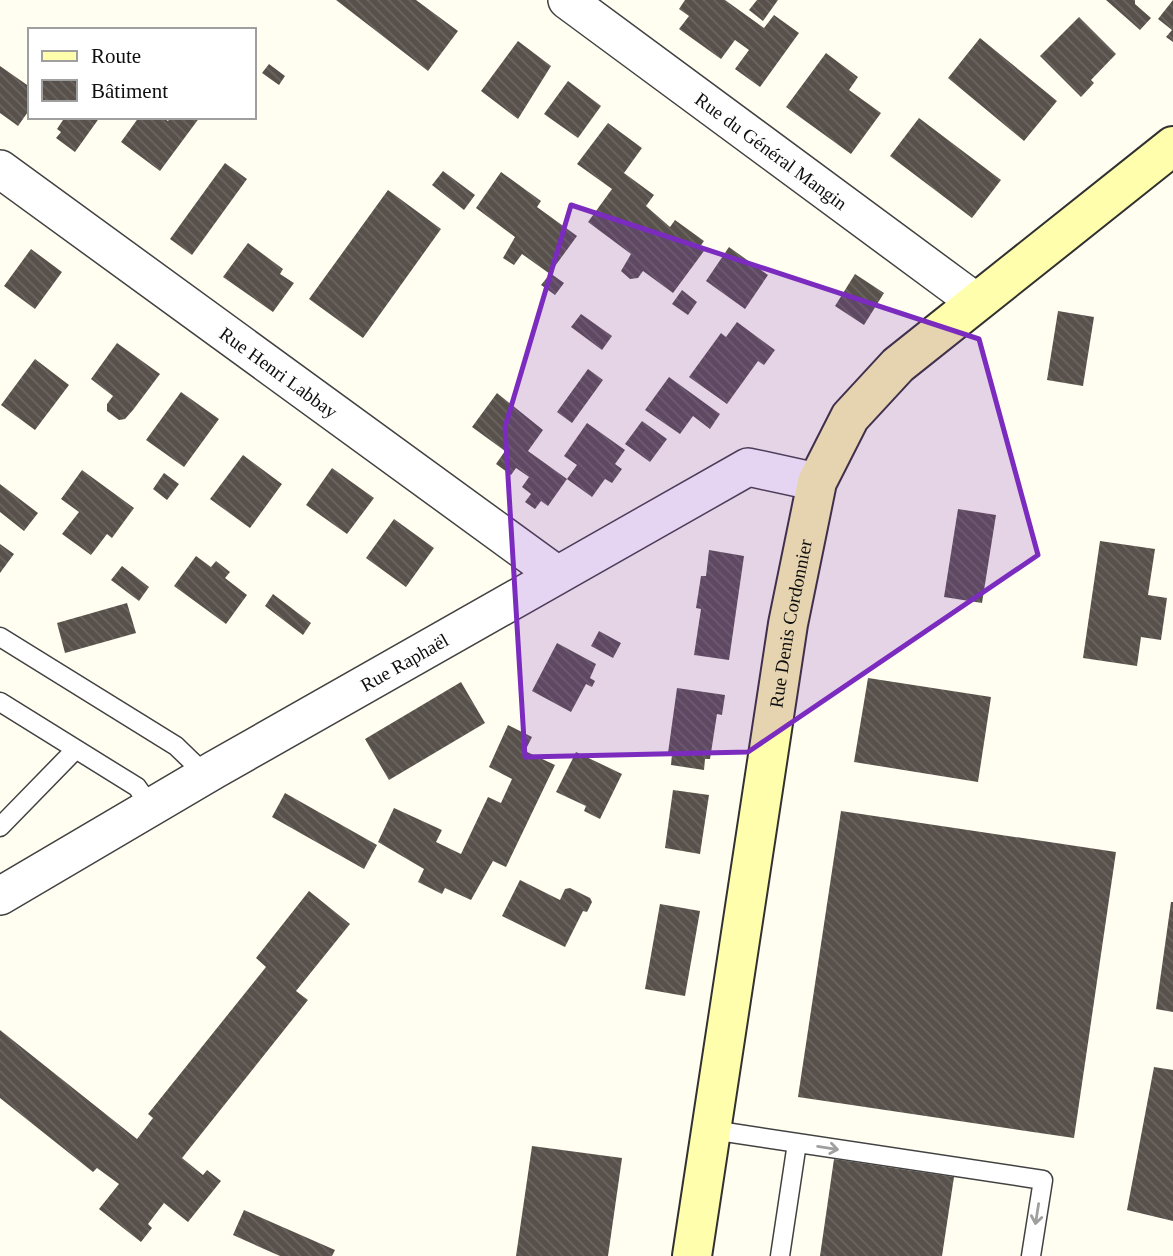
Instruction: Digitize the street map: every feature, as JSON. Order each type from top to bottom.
[{"type":"street","name":"Rue du Général Mangin","points":[[567,0],[976,302]]},
{"type":"street","name":"Rue Denis Cordonnier","points":[[692,1256],[788,624],[817,482],[849,417],[898,365],[1173,146]]},
{"type":"street","name":"Rue Henri Labbay","points":[[0,169],[556,574]]},
{"type":"street","name":"Rue Raphaël","points":[[0,896],[556,574],[748,467],[817,482]]},
{"type":"lane","points":[[0,637],[176,747],[206,775]]},
{"type":"lane","points":[[0,702],[137,787],[151,807]]},
{"type":"lane","points":[[0,827],[76,749]]},
{"type":"lane","points":[[712,1130],[1043,1180],[1031,1256]]},
{"type":"lane","points":[[780,1256],[797,1143]]},
{"type":"highlighted area","points":[[571,205],[979,339],[1038,555],[748,752],[525,757],[505,427]]},
{"type":"building","points":[[336,0],[416,0],[458,31],[428,71]]},
{"type":"building","points":[[685,0],[725,0],[764,28],[774,15],[799,33],[760,87],[735,69],[749,50],[735,40],[721,59],[679,29],[689,16],[679,9]]},
{"type":"building","points":[[757,0],[778,0],[763,21],[749,10]]},
{"type":"building","points":[[1106,0],[1135,0],[1135,4],[1151,18],[1140,30]]},
{"type":"building","points":[[1173,0],[1173,42],[1166,37],[1172,30],[1158,19]]},
{"type":"building","points":[[1079,17],[1116,54],[1091,80],[1094,83],[1081,97],[1040,56]]},
{"type":"building","points":[[980,38],[1057,101],[1024,141],[948,78]]},
{"type":"building","points":[[518,41],[551,66],[518,119],[481,91]]},
{"type":"building","points":[[826,53],[858,77],[849,90],[881,113],[851,154],[786,107]]},
{"type":"building","points":[[269,64],[285,76],[279,85],[262,73]]},
{"type":"building","points":[[0,66],[28,86],[28,112],[18,126],[0,113]]},
{"type":"building","points":[[568,81],[601,106],[578,138],[544,114]]},
{"type":"building","points":[[919,118],[1001,180],[972,218],[890,156]]},
{"type":"building","points":[[64,119],[99,119],[75,152],[56,138],[61,132],[57,129]]},
{"type":"building","points":[[138,119],[199,119],[160,171],[121,142]]},
{"type":"building","points":[[608,123],[642,148],[624,173],[654,195],[646,206],[670,227],[675,220],[704,241],[699,248],[704,251],[673,293],[643,271],[638,278],[630,279],[621,271],[631,254],[588,222],[612,189],[577,164]]},
{"type":"building","points":[[225,163],[247,179],[192,255],[170,239]]},
{"type":"building","points":[[443,171],[475,195],[464,210],[432,185]]},
{"type":"building","points":[[501,172],[541,201],[537,207],[577,236],[550,273],[564,283],[555,295],[541,285],[550,274],[522,254],[514,265],[503,258],[515,237],[476,208]]},
{"type":"building","points":[[388,190],[441,229],[363,338],[309,299]]},
{"type":"building","points":[[248,243],[283,269],[280,274],[294,283],[273,312],[223,277]]},
{"type":"building","points":[[729,247],[768,275],[745,309],[706,281]]},
{"type":"building","points":[[31,249],[62,272],[35,309],[4,286]]},
{"type":"building","points":[[855,274],[884,293],[864,325],[835,306]]},
{"type":"building","points":[[682,290],[697,302],[688,315],[672,304]]},
{"type":"building","points":[[1058,311],[1094,317],[1083,386],[1047,380]]},
{"type":"building","points":[[581,314],[612,336],[602,350],[571,327]]},
{"type":"building","points":[[737,322],[775,350],[764,365],[758,361],[727,404],[689,377],[721,333],[726,337]]},
{"type":"building","points":[[117,343],[160,374],[125,419],[119,420],[107,411],[107,404],[113,396],[91,379]]},
{"type":"building","points":[[35,359],[69,385],[35,430],[1,405]]},
{"type":"building","points":[[588,369],[603,380],[572,423],[557,412]]},
{"type":"building","points":[[669,377],[720,414],[710,429],[693,416],[680,434],[645,410]]},
{"type":"building","points":[[181,392],[219,419],[184,467],[146,440]]},
{"type":"building","points":[[497,393],[543,430],[528,451],[567,479],[548,506],[541,501],[535,509],[525,502],[531,494],[522,487],[529,477],[516,468],[511,475],[496,464],[505,451],[472,427]]},
{"type":"building","points":[[642,421],[667,439],[650,462],[625,444]]},
{"type":"building","points":[[587,423],[625,450],[615,464],[622,469],[612,483],[605,479],[592,497],[567,479],[577,465],[564,456]]},
{"type":"building","points":[[243,455],[282,484],[250,528],[210,499]]},
{"type":"building","points":[[332,468],[374,498],[347,534],[306,505]]},
{"type":"building","points":[[82,470],[134,508],[112,538],[107,534],[91,555],[62,534],[79,512],[61,499]]},
{"type":"building","points":[[164,473],[179,484],[167,500],[153,489]]},
{"type":"building","points":[[0,484],[38,513],[24,531],[0,512]]},
{"type":"building","points":[[958,509],[996,515],[982,603],[944,597]]},
{"type":"building","points":[[394,519],[434,548],[406,587],[366,558]]},
{"type":"building","points":[[1100,541],[1155,549],[1148,595],[1167,598],[1161,640],[1141,637],[1137,666],[1083,658]]},
{"type":"building","points":[[0,544],[14,554],[0,573]]},
{"type":"building","points":[[709,550],[744,556],[729,660],[694,655],[701,609],[696,608],[701,576],[706,576]]},
{"type":"building","points":[[196,556],[211,567],[216,561],[230,572],[225,578],[247,595],[226,624],[174,586]]},
{"type":"building","points":[[122,566],[149,587],[139,601],[111,580]]},
{"type":"building","points":[[273,594],[311,623],[303,635],[265,606]]},
{"type":"building","points":[[127,603],[136,633],[65,653],[57,623]]},
{"type":"building","points":[[599,631],[621,643],[613,658],[591,646]]},
{"type":"building","points":[[557,643],[596,664],[590,678],[595,681],[592,687],[586,684],[571,712],[532,691]]},
{"type":"building","points":[[868,678],[991,697],[978,782],[854,762]]},
{"type":"building","points":[[461,682],[485,723],[389,780],[365,739]]},
{"type":"building","points":[[677,688],[725,695],[722,715],[717,714],[710,759],[705,759],[704,770],[671,765],[672,754],[668,753]]},
{"type":"building","points":[[508,725],[532,737],[525,751],[555,765],[506,867],[493,861],[471,900],[445,888],[442,894],[418,882],[424,869],[378,842],[394,808],[442,830],[436,842],[461,854],[488,797],[501,803],[512,779],[489,767]]},
{"type":"building","points":[[576,752],[622,774],[600,819],[584,811],[586,806],[556,792]]},
{"type":"building","points":[[673,790],[709,795],[700,854],[665,848]]},
{"type":"building","points":[[285,793],[377,845],[364,869],[272,817]]},
{"type":"building","points":[[841,811],[1116,852],[1074,1138],[798,1097]]},
{"type":"building","points":[[520,880],[560,900],[565,889],[570,888],[590,898],[592,902],[587,912],[583,911],[565,947],[502,916]]},
{"type":"building","points":[[309,891],[350,924],[296,991],[308,1000],[182,1158],[203,1175],[207,1170],[221,1181],[188,1222],[164,1203],[148,1224],[152,1228],[141,1242],[99,1209],[119,1184],[97,1168],[93,1172],[0,1098],[0,1030],[137,1139],[153,1118],[148,1114],[266,967],[256,958]]},
{"type":"building","points":[[1173,902],[1173,1012],[1156,1009]]},
{"type":"building","points":[[660,904],[700,911],[685,996],[645,989]]},
{"type":"building","points":[[1154,1067],[1173,1070],[1173,1221],[1127,1210]]},
{"type":"building","points":[[532,1146],[622,1158],[608,1256],[516,1256]]},
{"type":"building","points":[[834,1159],[954,1177],[942,1256],[820,1256]]},
{"type":"building","points":[[244,1210],[335,1250],[332,1256],[280,1256],[233,1235]]}]
